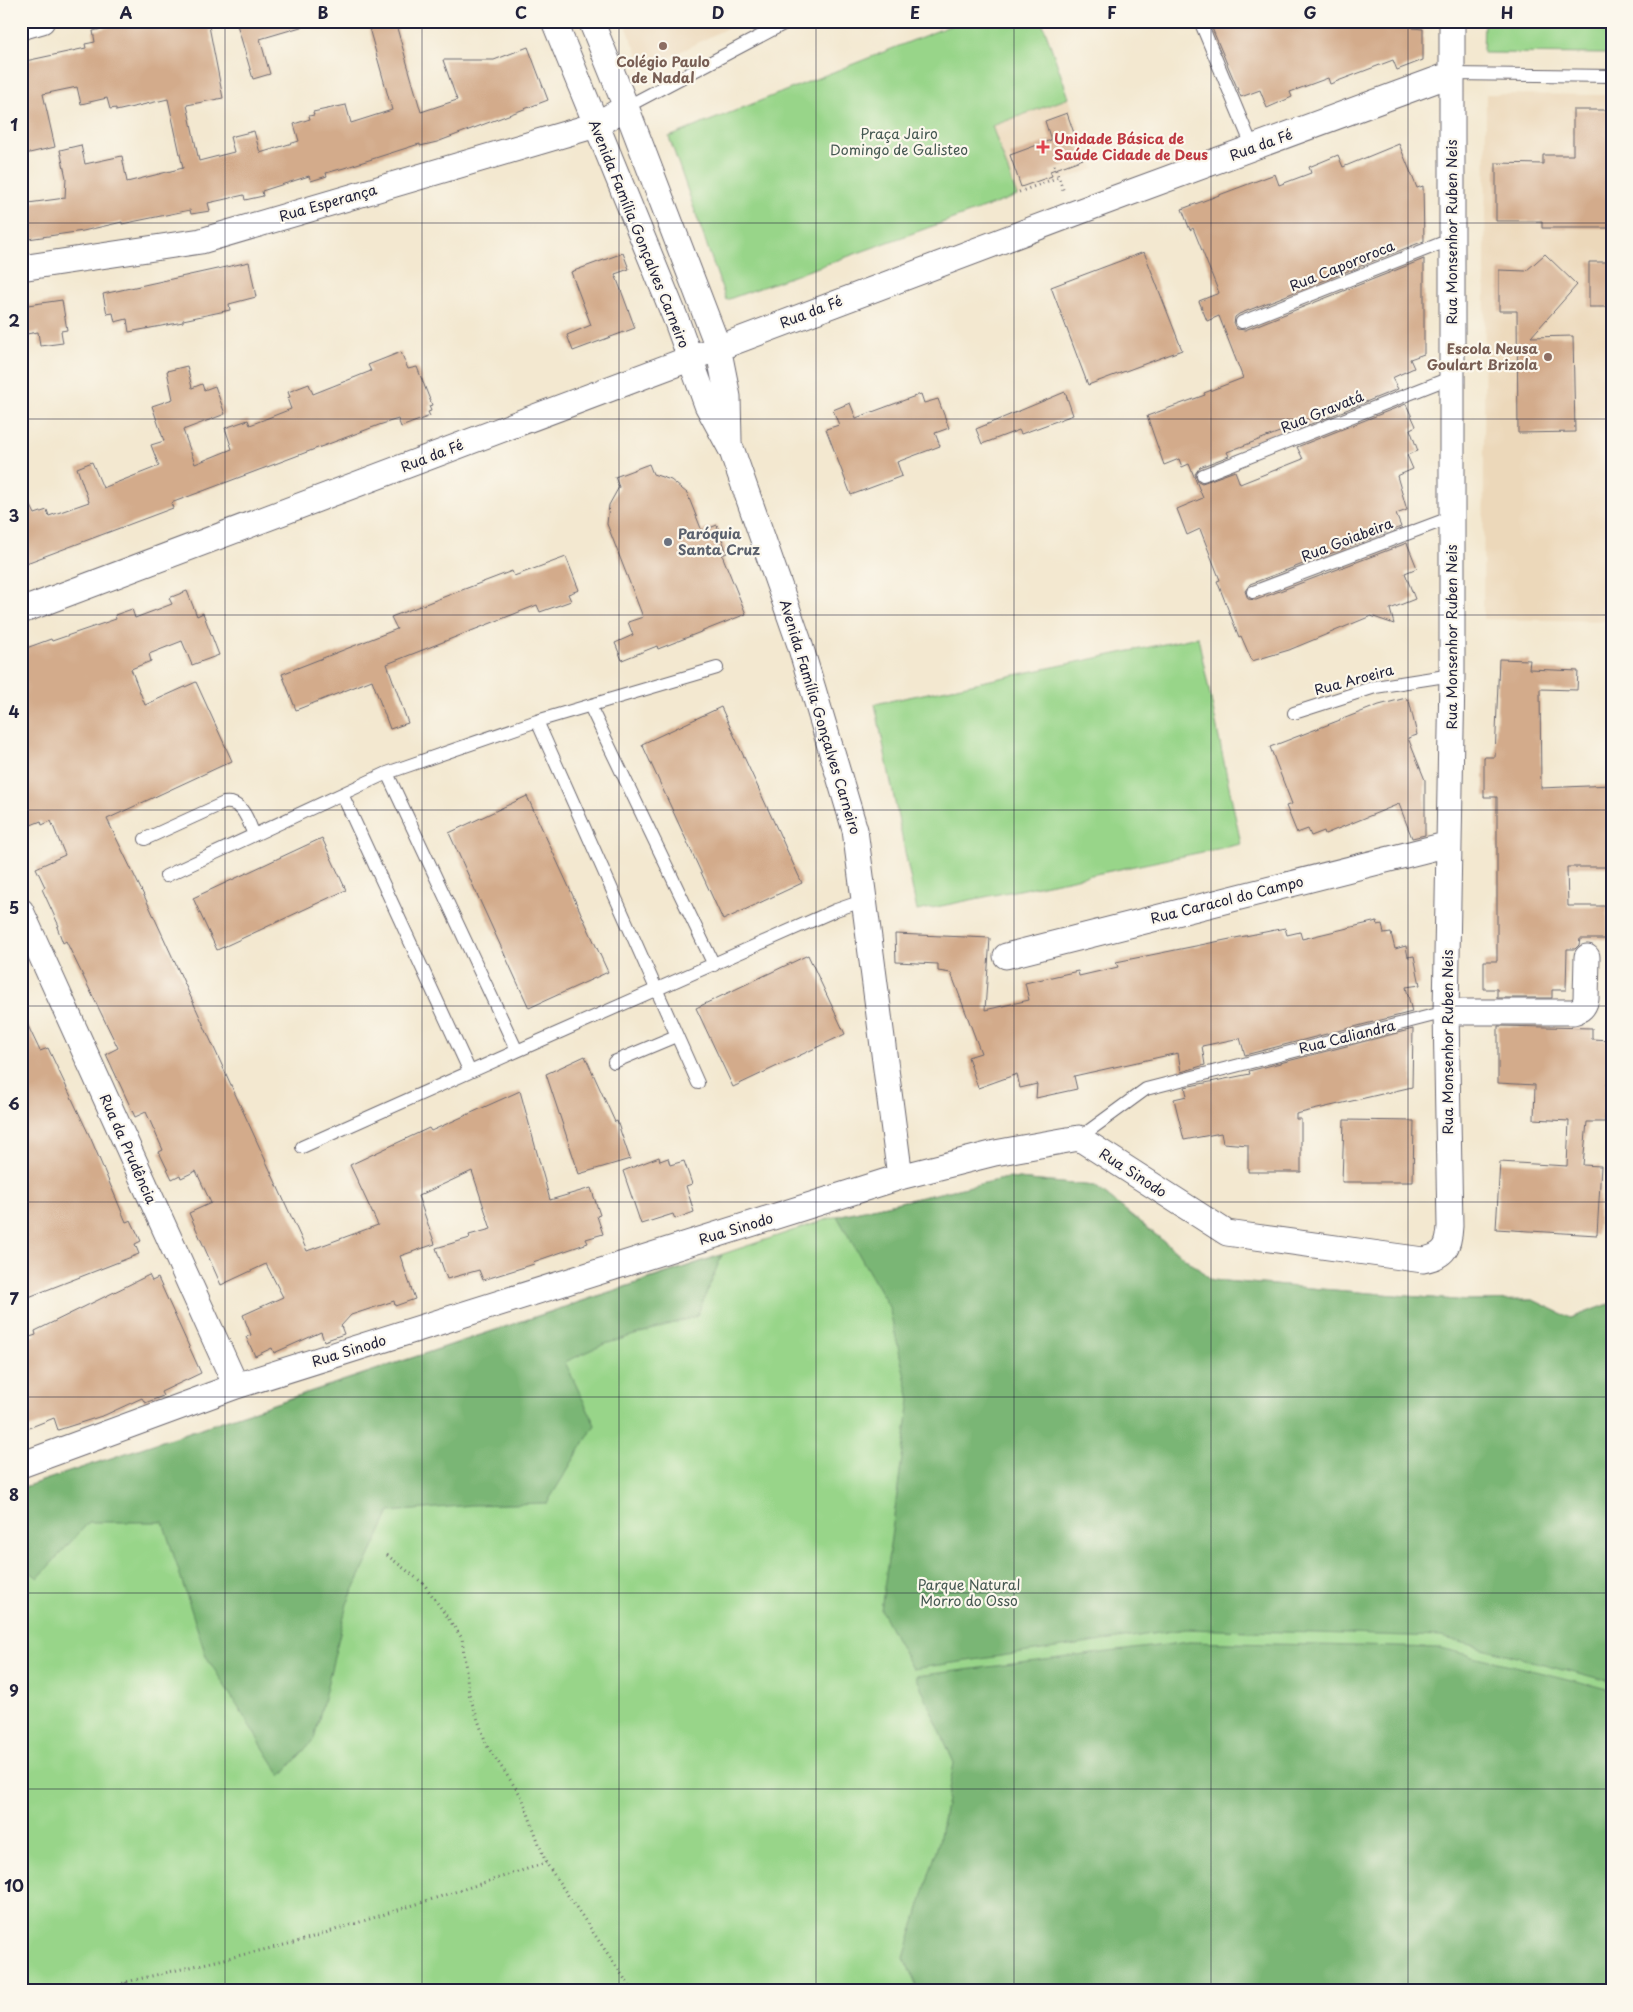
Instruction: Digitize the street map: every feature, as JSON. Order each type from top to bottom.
[{"type":"street","points":[[21,27],[42,21]]},
{"type":"street","name":"Avenida Família Gonçalves Carneiro","points":[[554,21],[677,322],[707,405],[729,444],[799,642],[855,830],[900,1177]]},
{"type":"street","name":"Avenida Família Gonçalves Carneiro","points":[[591,21],[718,347],[728,397],[729,444]]},
{"type":"street","name":"Rua Monsenhor Ruben Neis","points":[[1444,1252],[1449,1240],[1450,1226],[1446,1012],[1452,675],[1452,21]]},
{"type":"street","name":"Rua da Fé","points":[[21,611],[1071,214],[1452,74]]},
{"type":"street","name":"Rua Esperança","points":[[21,268],[201,241],[596,125],[626,107]]},
{"type":"street","name":"Rua Caracol do Campo","points":[[1006,956],[1449,844]]},
{"type":"street","name":"Rua da Prudência","points":[[21,911],[236,1386]]},
{"type":"street","name":"Rua Caliandra","points":[[1446,1012],[1573,1012],[1580,1010],[1586,999],[1587,958]]},
{"type":"street","name":"Rua Sinodo","points":[[21,1465],[236,1386],[900,1177],[995,1153],[1079,1138],[1227,1233],[1423,1260],[1435,1258],[1444,1252]]},
{"type":"lane","points":[[626,107],[789,21]]},
{"type":"lane","points":[[1200,21],[1253,148]]},
{"type":"lane","name":"Rua da Fé","points":[[1452,74],[1612,76]]},
{"type":"lane","name":"Rua Capororoca","points":[[1242,322],[1452,239]]},
{"type":"lane","name":"Rua Gravatá","points":[[1203,476],[1452,377]]},
{"type":"lane","name":"Rua Goiabeira","points":[[1253,592],[1452,517]]},
{"type":"lane","points":[[166,876],[387,773],[537,722],[717,668]]},
{"type":"lane","name":"Rua Aroeira","points":[[1294,713],[1375,687],[1452,675]]},
{"type":"lane","points":[[590,706],[714,965]]},
{"type":"lane","points":[[537,722],[698,1083]]},
{"type":"lane","points":[[387,773],[517,1051]]},
{"type":"lane","points":[[342,794],[470,1072]]},
{"type":"lane","points":[[145,839],[224,803],[231,802],[238,804],[242,809],[254,835]]},
{"type":"lane","points":[[302,1147],[836,910],[865,900]]},
{"type":"lane","name":"Rua Caliandra","points":[[1079,1138],[1146,1089],[1446,1012]]},
{"type":"lane","points":[[614,1062],[676,1036]]},
{"type":"path","points":[[1054,165],[1071,214]]},
{"type":"path","points":[[1019,192],[1058,177]]},
{"type":"path","points":[[387,1555],[424,1584],[462,1638],[469,1694],[487,1746],[522,1797],[546,1863],[633,1991]]},
{"type":"path","points":[[104,1991],[126,1982],[297,1942],[546,1863]]},
{"type":"path","points":[[126,1982],[129,1991]]},
{"type":"shaded area","name":"Colégio Paulo de Nadal","points":[[624,21],[741,21],[644,70]]},
{"type":"shaded area","name":"Escola Neusa Goulart Brizola","points":[[1486,94],[1612,95],[1612,621],[1483,619]]},
{"type":"shaded area","name":"Unidade Básica de Saúde Cidade de Deus","points":[[1069,98],[1094,169],[1017,196],[992,126]]},
{"type":"green space","name":"Praça Jairo Domingo de Galisteo","points":[[962,21],[1042,21],[1069,98],[992,126],[1017,196],[726,300],[669,137]]},
{"type":"green space","points":[[1484,21],[1612,21],[1612,54],[1483,53]]},
{"type":"green space","points":[[1198,637],[1241,844],[917,911],[875,704]]},
{"type":"green space","name":"Parque Natural Morro do Osso","points":[[1007,1178],[1095,1186],[1212,1280],[1468,1301],[1533,1300],[1571,1318],[1612,1303],[1612,1991],[21,1991],[21,1488],[837,1216]]},
{"type":"green space","points":[[1007,1178],[1095,1186],[1212,1280],[1468,1301],[1533,1300],[1571,1318],[1612,1303],[1612,1682],[1441,1637],[1186,1629],[912,1669],[881,1610],[910,1400],[889,1307],[837,1216]]},
{"type":"green space","points":[[722,1255],[697,1316],[605,1344],[565,1362],[595,1425],[547,1503],[472,1505],[390,1512],[347,1604],[314,1739],[281,1776],[206,1656],[163,1522],[89,1522],[38,1578],[21,1565],[21,1488]]},
{"type":"green space","points":[[1189,1642],[1441,1648],[1612,1690],[1612,1991],[919,1991],[904,1958],[939,1841],[954,1763],[916,1676]]},
{"type":"building","points":[[134,21],[208,21],[223,98],[187,105],[199,161],[234,152],[230,137],[254,131],[260,153],[299,141],[294,124],[310,119],[309,116],[314,115],[313,112],[346,105],[351,123],[392,110],[367,21],[395,21],[421,112],[457,100],[443,60],[494,60],[528,47],[548,100],[437,142],[420,146],[420,144],[416,145],[326,173],[327,176],[311,181],[309,176],[262,191],[263,196],[245,200],[244,195],[208,203],[210,211],[191,214],[190,210],[83,231],[21,240],[21,204],[65,198],[66,178],[60,150],[81,145],[85,164],[122,156],[127,182],[183,168],[168,99],[116,111],[116,108],[110,109],[107,98],[81,104],[77,87],[43,94],[55,147],[21,155],[21,62],[86,48],[85,44],[95,42],[93,31]]},
{"type":"building","points":[[236,21],[303,21],[304,26],[260,39],[270,74],[253,79]]},
{"type":"building","points":[[1209,21],[1413,21],[1413,28],[1423,29],[1423,60],[1397,70],[1393,60],[1330,84],[1328,78],[1290,92],[1292,97],[1267,108],[1260,90],[1241,97]]},
{"type":"building","points":[[1573,110],[1612,110],[1612,228],[1542,228],[1542,221],[1496,221],[1496,163],[1543,164],[1543,155],[1573,155]]},
{"type":"building","points":[[1067,113],[1083,159],[1050,171],[1052,176],[1021,187],[1010,155],[1051,140],[1045,121]]},
{"type":"building","points":[[1399,144],[1417,188],[1423,186],[1424,241],[1239,314],[1235,317],[1234,325],[1237,329],[1245,330],[1424,259],[1424,354],[1410,359],[1414,368],[1392,378],[1398,389],[1291,432],[1290,428],[1227,452],[1229,456],[1200,467],[1195,474],[1198,481],[1202,483],[1235,471],[1240,484],[1303,459],[1297,447],[1406,404],[1416,426],[1410,429],[1418,451],[1407,455],[1413,469],[1397,476],[1407,510],[1396,514],[1401,527],[1250,584],[1245,591],[1248,599],[1256,600],[1407,543],[1417,568],[1405,573],[1415,599],[1390,609],[1394,624],[1371,616],[1289,650],[1252,661],[1241,636],[1239,637],[1217,581],[1220,580],[1200,529],[1187,535],[1177,509],[1203,498],[1189,464],[1182,467],[1179,459],[1164,465],[1147,416],[1205,395],[1204,393],[1243,378],[1219,316],[1207,321],[1199,301],[1219,293],[1193,228],[1190,230],[1182,209],[1275,174],[1279,185],[1311,173],[1309,167],[1338,155],[1343,167]]},
{"type":"building","points":[[1144,252],[1182,350],[1088,385],[1051,287]]},
{"type":"building","points":[[623,253],[629,269],[615,274],[635,328],[573,351],[567,335],[591,325],[571,272]]},
{"type":"building","points":[[1545,254],[1577,285],[1531,337],[1573,336],[1575,432],[1518,433],[1517,311],[1499,311],[1499,270],[1526,271]]},
{"type":"building","points":[[249,262],[256,297],[229,304],[230,310],[183,320],[183,322],[129,332],[127,319],[115,322],[113,313],[107,314],[103,294]]},
{"type":"building","points":[[1589,262],[1612,262],[1612,307],[1589,307]]},
{"type":"building","points":[[62,300],[67,330],[61,331],[63,343],[40,346],[38,332],[21,335],[21,306]]},
{"type":"building","points":[[401,352],[408,369],[417,367],[432,405],[429,406],[431,411],[428,412],[430,416],[401,427],[398,419],[379,425],[171,503],[173,508],[21,565],[21,486],[35,514],[47,510],[49,516],[89,502],[77,468],[92,462],[103,488],[159,466],[151,445],[164,441],[152,406],[173,399],[167,371],[187,366],[192,388],[202,384],[204,390],[215,386],[225,414],[183,430],[195,464],[232,449],[225,428],[248,420],[250,425],[291,409],[287,398],[290,397],[288,392],[309,384],[313,394],[371,371],[368,365]]},
{"type":"building","points":[[1065,392],[1073,415],[1021,434],[1019,430],[982,444],[976,429]]},
{"type":"building","points":[[921,394],[924,403],[938,399],[949,428],[935,433],[940,446],[897,462],[902,476],[851,495],[826,429],[839,425],[833,410],[850,403],[856,418]]},
{"type":"building","name":"Paróquia Santa Cruz","points":[[649,464],[653,474],[671,480],[687,493],[702,531],[717,525],[727,553],[722,555],[746,614],[658,649],[657,646],[622,660],[615,643],[633,635],[628,622],[643,617],[607,524],[609,505],[619,487],[615,477]]},
{"type":"building","points":[[566,557],[579,590],[568,594],[571,601],[540,612],[537,605],[387,664],[408,723],[390,729],[372,680],[296,710],[282,674],[397,629],[391,617],[512,571],[514,576]]},
{"type":"building","points":[[187,591],[197,616],[203,613],[219,655],[192,665],[182,641],[149,654],[151,661],[131,669],[145,705],[196,682],[232,761],[107,819],[150,908],[307,1251],[378,1225],[350,1165],[429,1128],[431,1131],[520,1091],[550,1200],[591,1188],[600,1215],[597,1216],[603,1234],[586,1239],[588,1243],[533,1262],[534,1264],[483,1280],[479,1270],[447,1279],[436,1248],[470,1238],[469,1235],[491,1229],[472,1171],[418,1196],[435,1244],[400,1256],[415,1299],[395,1306],[394,1301],[351,1315],[341,1326],[344,1334],[324,1341],[321,1332],[274,1353],[272,1348],[255,1356],[246,1337],[251,1335],[243,1315],[283,1297],[266,1264],[221,1285],[189,1213],[211,1203],[196,1171],[181,1178],[180,1175],[172,1179],[159,1152],[163,1150],[146,1112],[135,1117],[106,1054],[118,1048],[66,941],[63,943],[57,927],[59,926],[42,889],[45,887],[36,868],[65,855],[51,821],[42,825],[41,821],[21,829],[21,650],[116,619],[115,615],[132,609],[135,618],[172,604],[169,598]]},
{"type":"building","points":[[1499,659],[1530,660],[1529,669],[1578,671],[1577,690],[1540,689],[1541,788],[1612,785],[1612,867],[1567,867],[1568,906],[1607,906],[1608,939],[1580,939],[1579,945],[1575,949],[1567,949],[1566,990],[1552,990],[1552,998],[1497,998],[1497,989],[1484,989],[1484,961],[1497,961],[1497,797],[1484,797],[1484,757],[1495,757]]},
{"type":"building","points":[[1406,698],[1407,701],[1409,700],[1417,735],[1408,738],[1425,780],[1425,835],[1412,838],[1399,804],[1325,834],[1324,831],[1311,836],[1308,829],[1297,833],[1286,806],[1292,804],[1270,747],[1379,705]]},
{"type":"building","points":[[721,707],[802,883],[723,920],[642,744]]},
{"type":"building","points":[[527,796],[608,972],[529,1008],[449,833]]},
{"type":"building","points":[[322,838],[346,890],[217,950],[193,898]]},
{"type":"building","points":[[1377,921],[1378,925],[1382,924],[1384,934],[1391,933],[1395,949],[1406,946],[1408,957],[1414,956],[1420,985],[1406,987],[1412,1012],[1245,1055],[1240,1038],[1202,1046],[1205,1065],[1181,1072],[1178,1053],[1074,1076],[1077,1089],[1036,1098],[1037,1084],[1020,1088],[1017,1074],[978,1088],[968,1057],[981,1053],[951,973],[938,971],[938,964],[896,962],[895,934],[990,938],[985,1010],[1029,1000],[1025,983],[1078,971],[1079,976],[1118,967],[1116,962],[1285,928],[1287,935],[1300,932],[1302,939]]},
{"type":"building","points":[[808,955],[845,1034],[733,1087],[696,1008]]},
{"type":"building","points":[[21,1011],[40,1051],[48,1048],[91,1139],[126,1222],[131,1220],[141,1241],[135,1244],[139,1254],[21,1300]]},
{"type":"building","points":[[1498,1026],[1592,1028],[1592,1039],[1610,1040],[1612,1042],[1612,1084],[1607,1084],[1605,1122],[1587,1122],[1583,1165],[1601,1166],[1597,1235],[1496,1229],[1500,1162],[1567,1166],[1569,1121],[1534,1119],[1535,1085],[1498,1083]]},
{"type":"building","points":[[1413,1029],[1412,1087],[1296,1114],[1296,1119],[1301,1119],[1301,1172],[1248,1172],[1248,1145],[1223,1143],[1221,1133],[1184,1140],[1174,1099],[1187,1096],[1185,1087],[1250,1074],[1249,1071]]},
{"type":"building","points":[[585,1056],[615,1122],[617,1121],[630,1159],[579,1174],[546,1074]]},
{"type":"building","points":[[1344,1120],[1414,1121],[1413,1182],[1342,1182]]},
{"type":"building","points":[[659,1157],[660,1161],[668,1158],[670,1165],[684,1161],[692,1184],[686,1186],[694,1212],[675,1219],[673,1214],[641,1224],[623,1171]]},
{"type":"building","points":[[149,1275],[152,1281],[158,1278],[201,1373],[161,1392],[163,1396],[145,1403],[142,1398],[105,1415],[58,1430],[54,1418],[21,1431],[21,1340],[36,1335],[35,1331]]},
{"type":"place","name":"Colégio Paulo de Nadal","points":[[663,46]]},
{"type":"place","name":"Unidade Básica de Saúde Cidade de Deus","points":[[1043,147]]},
{"type":"place","name":"Escola Neusa Goulart Brizola","points":[[1548,357]]},
{"type":"place","name":"Paróquia Santa Cruz","points":[[668,542]]}]
